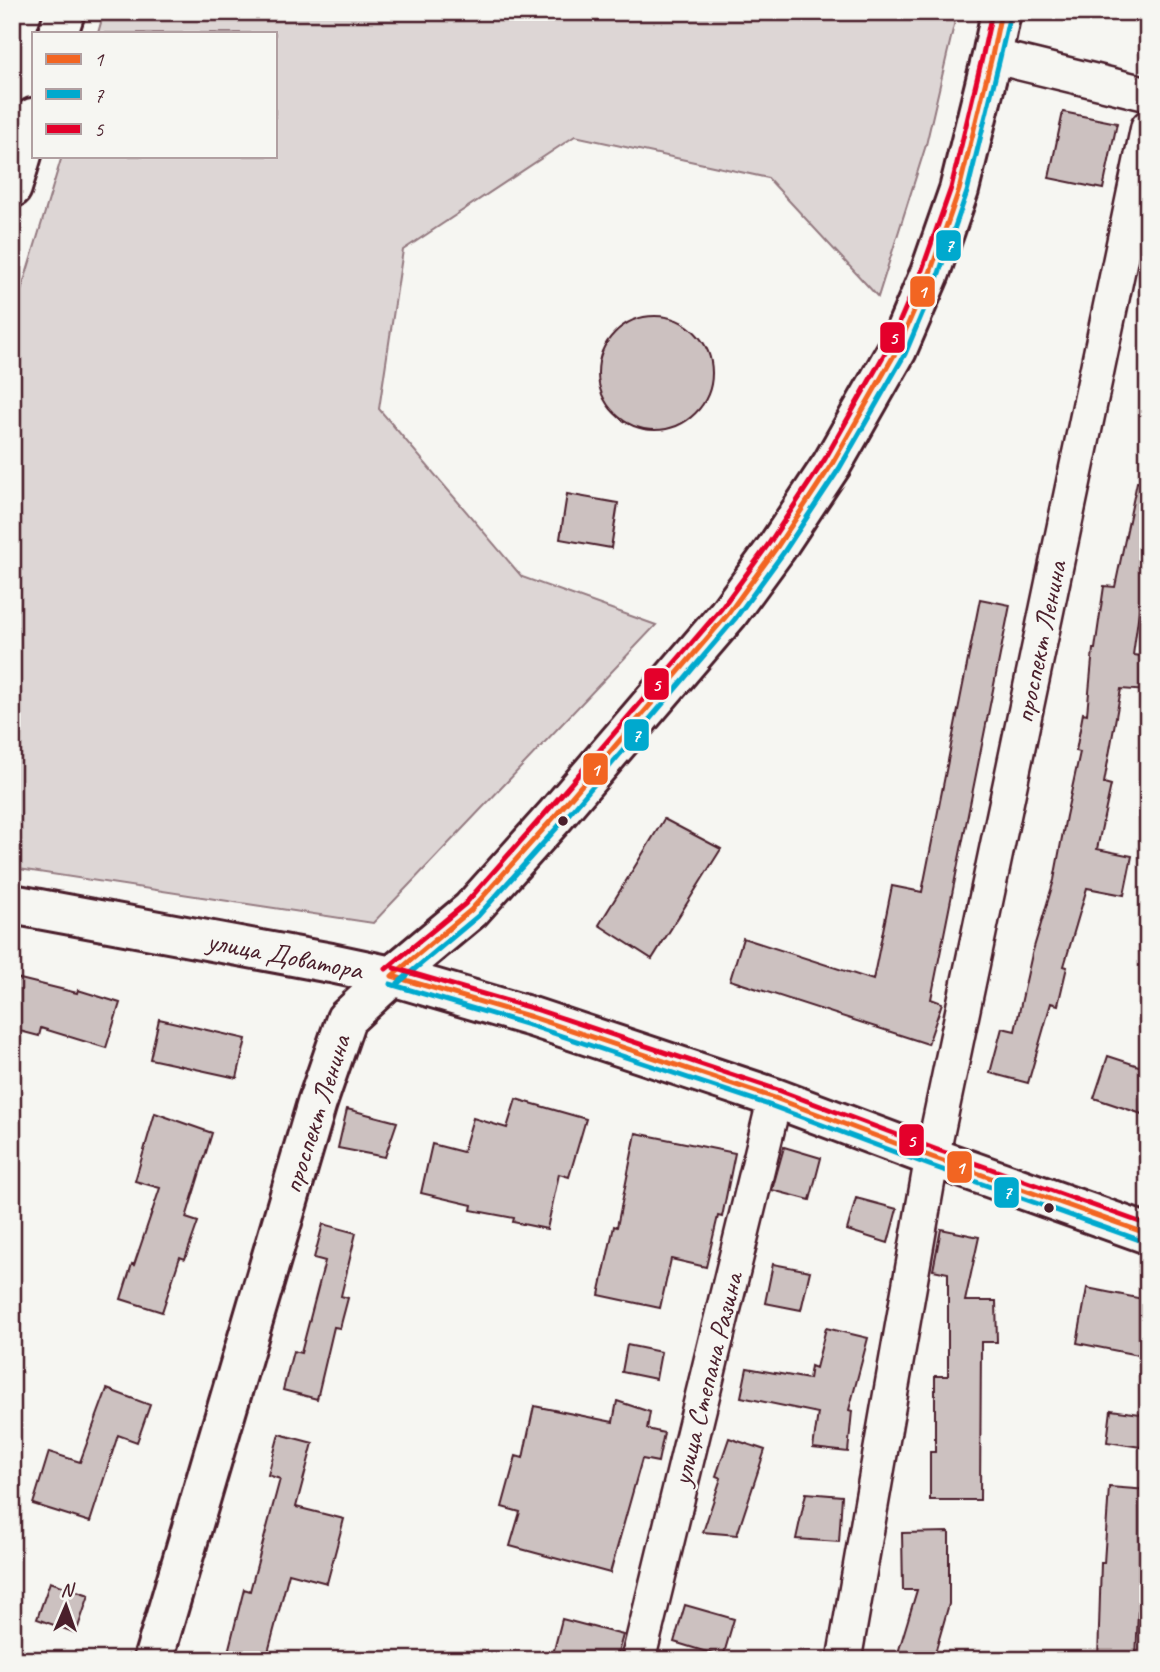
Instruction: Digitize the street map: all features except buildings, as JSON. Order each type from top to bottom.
[{"type":"main road","points":[[58,32],[65,12]]},
{"type":"main road","name":"проспект Ленина","points":[[153,1660],[313,1116],[346,1018],[471,910],[556,815],[728,614],[818,485],[897,350],[930,273],[959,190],[1000,12]]},
{"type":"main road","points":[[12,188],[32,121]]},
{"type":"main road","name":"улица Доватора","points":[[12,904],[392,976],[532,1017],[775,1098],[1148,1234]]},
{"type":"street","points":[[992,55],[1148,94]]},
{"type":"street","name":"проспект Ленина","points":[[844,1660],[932,1157],[1148,127]]},
{"type":"street","name":"улица Степана Разина","points":[[638,1660],[775,1098]]},
{"type":"shaded area","points":[[104,12],[957,12],[926,145],[878,297],[768,178],[575,136],[403,250],[379,409],[522,577],[656,625],[373,923],[12,868],[12,321],[61,158],[276,158],[276,32],[98,32]]},
{"type":"transit line","name":"5","points":[[386,969],[465,904],[549,809],[721,609],[825,459],[889,346],[922,270],[951,188],[992,12]]},
{"type":"transit line","name":"1","points":[[392,976],[471,910],[556,815],[728,614],[832,464],[897,350],[930,273],[959,190],[1001,12]]},
{"type":"transit line","name":"7","points":[[398,983],[478,916],[563,821],[735,619],[839,469],[905,354],[938,276],[967,192],[1010,14]]},
{"type":"transit line","name":"5","points":[[394,968],[535,1009],[778,1090],[1148,1225]]},
{"type":"transit line","name":"1","points":[[392,976],[532,1017],[775,1098],[1148,1234]]},
{"type":"transit line","name":"7","points":[[390,984],[529,1025],[772,1106],[1145,1242]]}]
